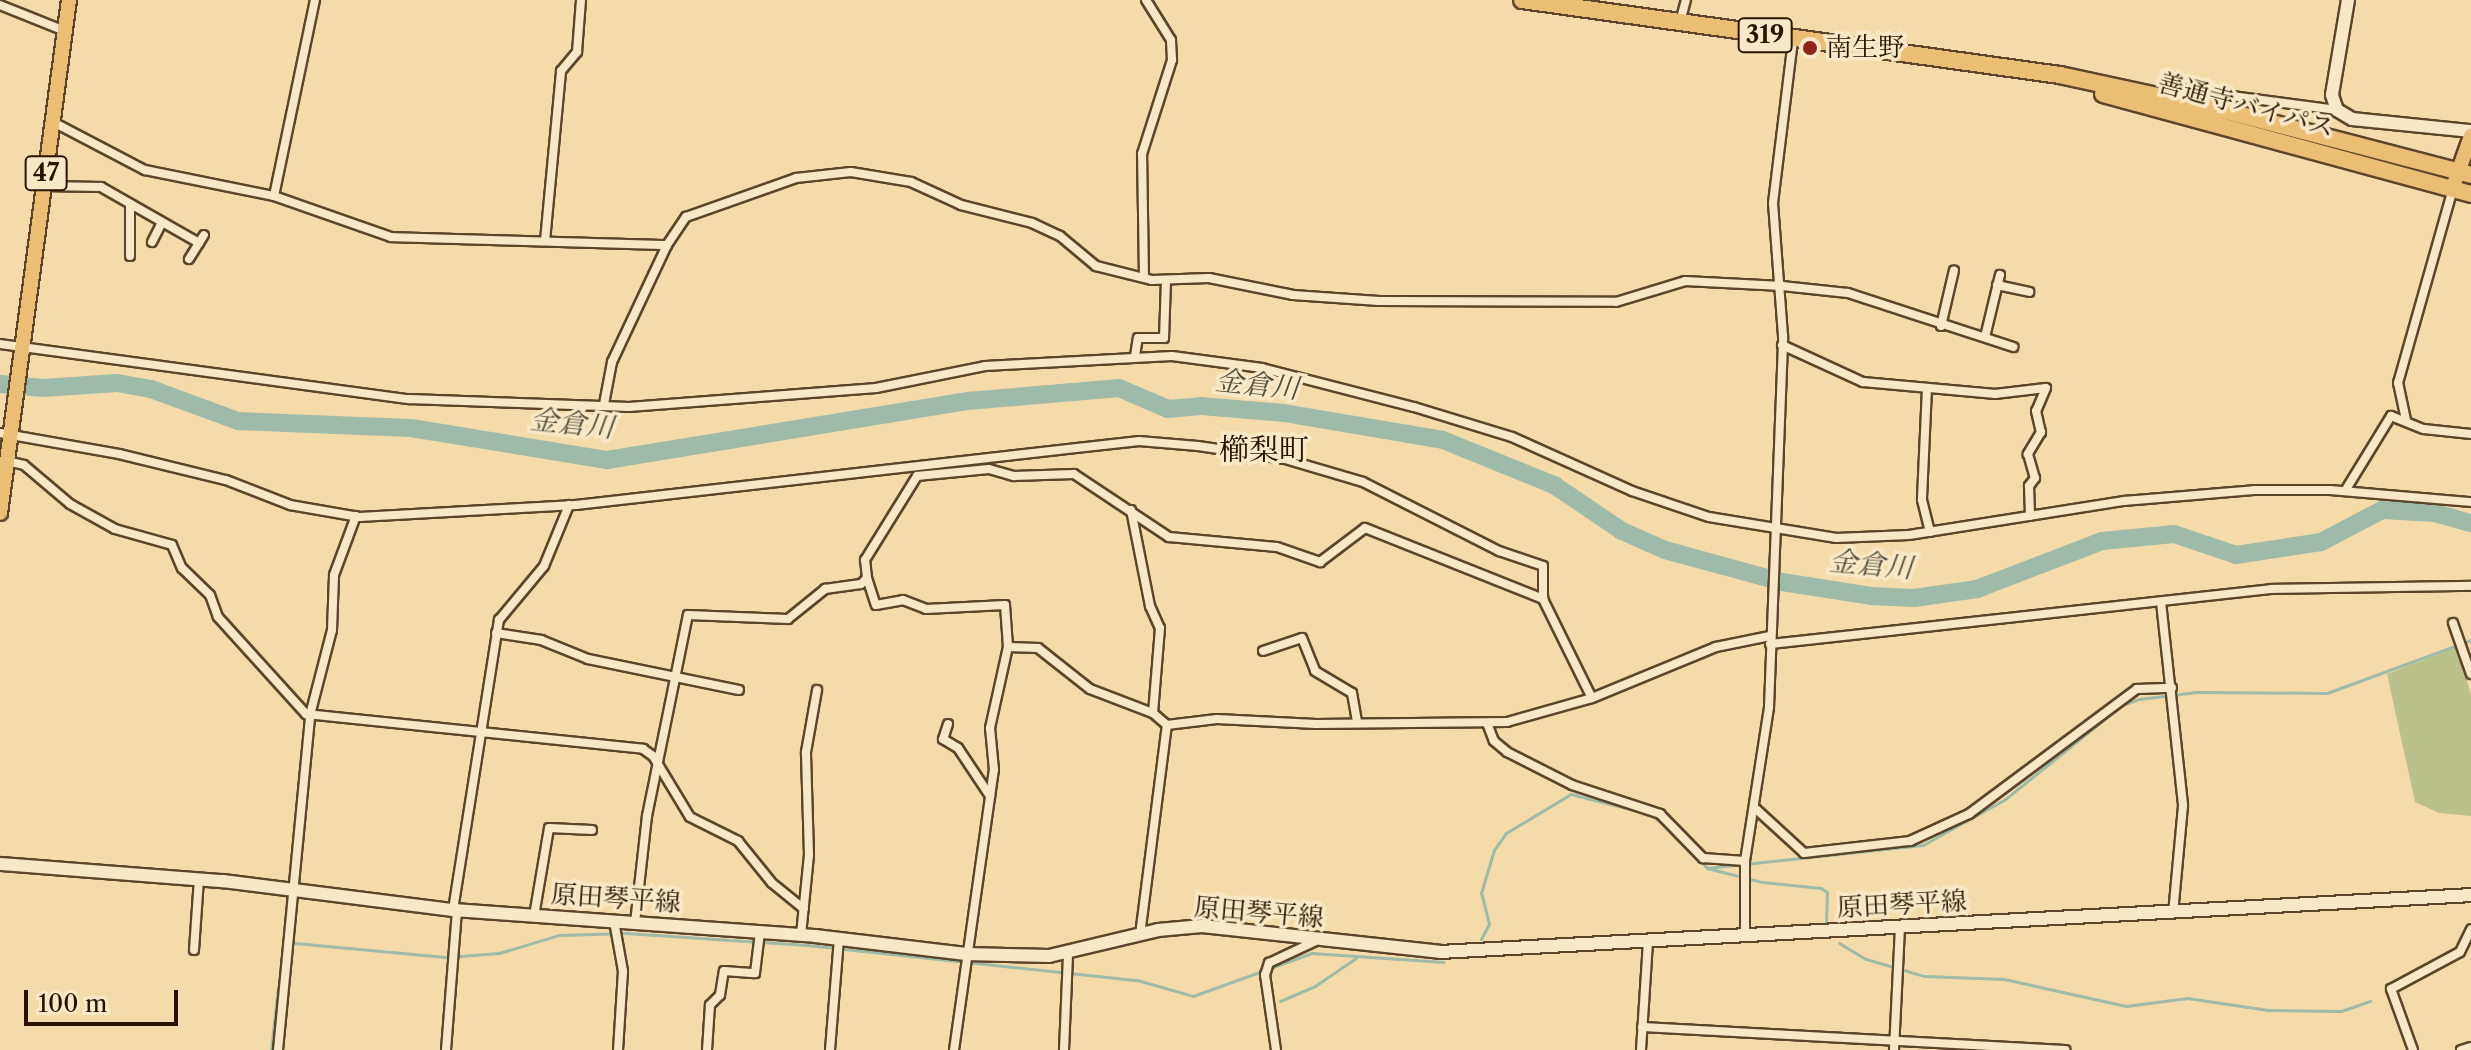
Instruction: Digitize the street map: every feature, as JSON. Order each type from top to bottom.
[{"type":"highway","name":"善通寺バイパス","points":[[1522,0],[2009,67],[2226,111],[2465,173]]},
{"type":"highway","name":"善通寺バイパス","points":[[2009,67],[2471,194]]},
{"type":"main road","name":"47","points":[[0,513],[7,461],[7,431],[22,346],[69,0]]},
{"type":"main road","points":[[2348,0],[2332,95],[2337,110],[2352,119],[2471,134],[2465,173],[2453,189]]},
{"type":"main road","name":"原田琴平線","points":[[0,864],[199,878],[455,910],[534,916],[615,929],[635,923],[759,939],[801,935],[838,946],[964,962],[1068,953],[1140,935],[1202,926],[1316,941],[1440,952],[2471,895]]},
{"type":"street","points":[[274,196],[315,0]]},
{"type":"street","points":[[545,241],[561,71],[577,52],[581,0]]},
{"type":"street","points":[[1144,277],[1142,154],[1172,60],[1171,40],[1146,0]]},
{"type":"street","points":[[1680,22],[1686,0]]},
{"type":"street","points":[[0,5],[65,31]]},
{"type":"street","points":[[1745,936],[1745,870],[1756,809],[1770,640],[1782,345],[1782,286],[1773,203],[1793,39]]},
{"type":"street","points":[[2172,88],[2337,110]]},
{"type":"street","points":[[53,122],[145,170],[274,196],[391,237],[667,245]]},
{"type":"street","points":[[604,404],[612,362],[675,228],[699,211],[796,178],[851,172],[911,182],[961,205],[1032,223],[1060,236],[1096,266],[1144,277],[1166,280],[1209,278],[1293,295],[1379,301],[1616,302],[1685,281],[1782,286],[1848,293],[1941,326],[2013,347]]},
{"type":"street","points":[[44,186],[101,187],[162,222],[202,239],[189,259]]},
{"type":"street","points":[[2406,420],[2398,383],[2453,189]]},
{"type":"street","points":[[130,204],[130,256]]},
{"type":"street","points":[[152,242],[162,222]]},
{"type":"street","points":[[1941,326],[1954,270]]},
{"type":"street","points":[[1985,337],[2000,275]]},
{"type":"street","points":[[1135,356],[1138,338],[1164,338],[1166,280]]},
{"type":"street","points":[[1997,285],[2029,292]]},
{"type":"street","points":[[0,344],[409,399],[629,407],[861,390],[985,366],[1135,356],[1262,368],[1414,407],[1512,437],[1632,491],[1709,517],[1836,538],[1930,532],[2030,516],[2238,491],[2345,491],[2471,502]]},
{"type":"street","points":[[1782,345],[1863,382],[1995,394],[2046,388],[2036,411],[2041,432],[2028,454],[2035,478],[2029,486],[2030,516]]},
{"type":"street","points":[[1927,388],[1922,500],[1930,532]]},
{"type":"street","points":[[2345,491],[2384,422],[2391,416],[2424,429],[2471,434]]},
{"type":"street","points":[[7,431],[226,480],[290,505],[356,516],[569,505],[988,464],[1014,476],[1082,476],[1181,541],[1277,547],[1320,562],[1365,528],[1543,599]]},
{"type":"street","points":[[954,1050],[964,962],[994,770],[990,728],[1008,647],[1005,605],[926,609],[903,600],[876,605],[865,560],[917,476],[1139,441],[1285,459],[1363,482],[1499,551],[1543,566],[1543,599],[1592,698]]},
{"type":"street","points":[[7,461],[24,465],[70,504],[115,529],[172,545],[182,568],[210,595],[218,617],[310,715],[480,735],[643,749],[660,767],[690,817],[738,841],[772,883],[804,909]]},
{"type":"street","points":[[446,1050],[455,910],[496,633],[503,612],[544,566],[569,505]]},
{"type":"street","points":[[1131,510],[1150,606],[1160,628],[1153,713]]},
{"type":"street","points":[[278,1050],[310,715],[329,643],[334,575],[356,516]]},
{"type":"street","points":[[635,923],[647,816],[660,767],[688,615],[788,619],[825,589],[845,590],[867,578]]},
{"type":"street","points":[[1008,647],[1038,648],[1090,689],[1153,713],[1167,725],[1217,719],[1487,723],[1592,698],[1716,647],[2285,588],[2471,586]]},
{"type":"street","points":[[2161,602],[2183,806],[2173,913]]},
{"type":"street","points":[[2453,623],[2471,674]]},
{"type":"street","points":[[496,633],[541,640],[588,659],[739,690]]},
{"type":"street","points":[[1263,651],[1302,638],[1315,671],[1352,693],[1357,721]]},
{"type":"street","points":[[1756,809],[1804,853],[1910,841],[1969,814],[2137,689],[2172,691]]},
{"type":"street","points":[[801,935],[809,855],[806,752],[817,690]]},
{"type":"street","points":[[1487,723],[1494,741],[1507,752],[1572,785],[1660,814],[1703,858],[1745,870]]},
{"type":"street","points":[[948,724],[943,739],[958,748],[990,796]]},
{"type":"street","points":[[1140,935],[1167,725]]},
{"type":"street","points":[[534,916],[549,828],[592,830]]},
{"type":"street","points":[[194,950],[199,878]]},
{"type":"street","points":[[1894,1046],[1900,926]]},
{"type":"street","points":[[615,929],[623,971],[618,1050]]},
{"type":"street","points":[[2413,1050],[2391,989],[2460,952],[2471,929]]},
{"type":"street","points":[[185,936],[195,937]]},
{"type":"street","points":[[707,1050],[710,1005],[720,995],[724,971],[755,973],[759,939]]},
{"type":"street","points":[[1276,1050],[1265,975],[1268,964],[1316,941]]},
{"type":"street","points":[[1641,1050],[1648,942]]},
{"type":"street","points":[[830,1050],[838,946]]},
{"type":"street","points":[[1064,1050],[1068,953]]},
{"type":"street","points":[[822,996],[833,998]]},
{"type":"street","points":[[1642,1027],[1894,1046],[2065,1050]]},
{"type":"street","points":[[2461,1050],[2471,1047]]},
{"type":"green space","points":[[2457,647],[2471,695],[2471,816],[2439,813],[2415,802],[2387,674]]},
{"type":"waterway","name":"金倉川","points":[[0,384],[43,388],[117,383],[151,389],[238,421],[411,428],[607,460],[968,401],[1119,388],[1168,409],[1201,406],[1284,413],[1443,440],[1554,485],[1622,531],[1665,550],[1782,582],[1871,596],[1914,598],[1977,589],[2102,541],[2174,534],[2236,555],[2321,542],[2382,510],[2435,513],[2471,523]]},
{"type":"waterway","points":[[1676,836],[1707,868],[1923,845],[2004,800],[2122,705],[2139,699],[2197,692],[2327,693],[2471,640]]},
{"type":"waterway","points":[[1481,939],[1489,924],[1481,893],[1494,850],[1506,833],[1571,794],[1637,811]]},
{"type":"waterway","points":[[1648,814],[1662,822]]},
{"type":"waterway","points":[[1707,868],[1762,882],[1821,888],[1827,892],[1826,922]]},
{"type":"waterway","points":[[295,943],[447,957],[499,953],[559,935],[626,933],[807,945],[1137,980],[1193,996],[1312,953],[1444,962]]},
{"type":"waterway","points":[[1839,943],[1866,959],[1924,976],[2004,979],[2126,1006],[2187,998],[2268,1010],[2341,1011],[2370,1001]]},
{"type":"waterway","points":[[1280,1001],[1315,986],[1356,958]]},
{"type":"waterway","points":[[271,1050],[278,987]]},
{"type":"place","name":"南生野","points":[[1810,48]]},
{"type":"district","name":"櫛梨町","points":[[1264,450]]}]
